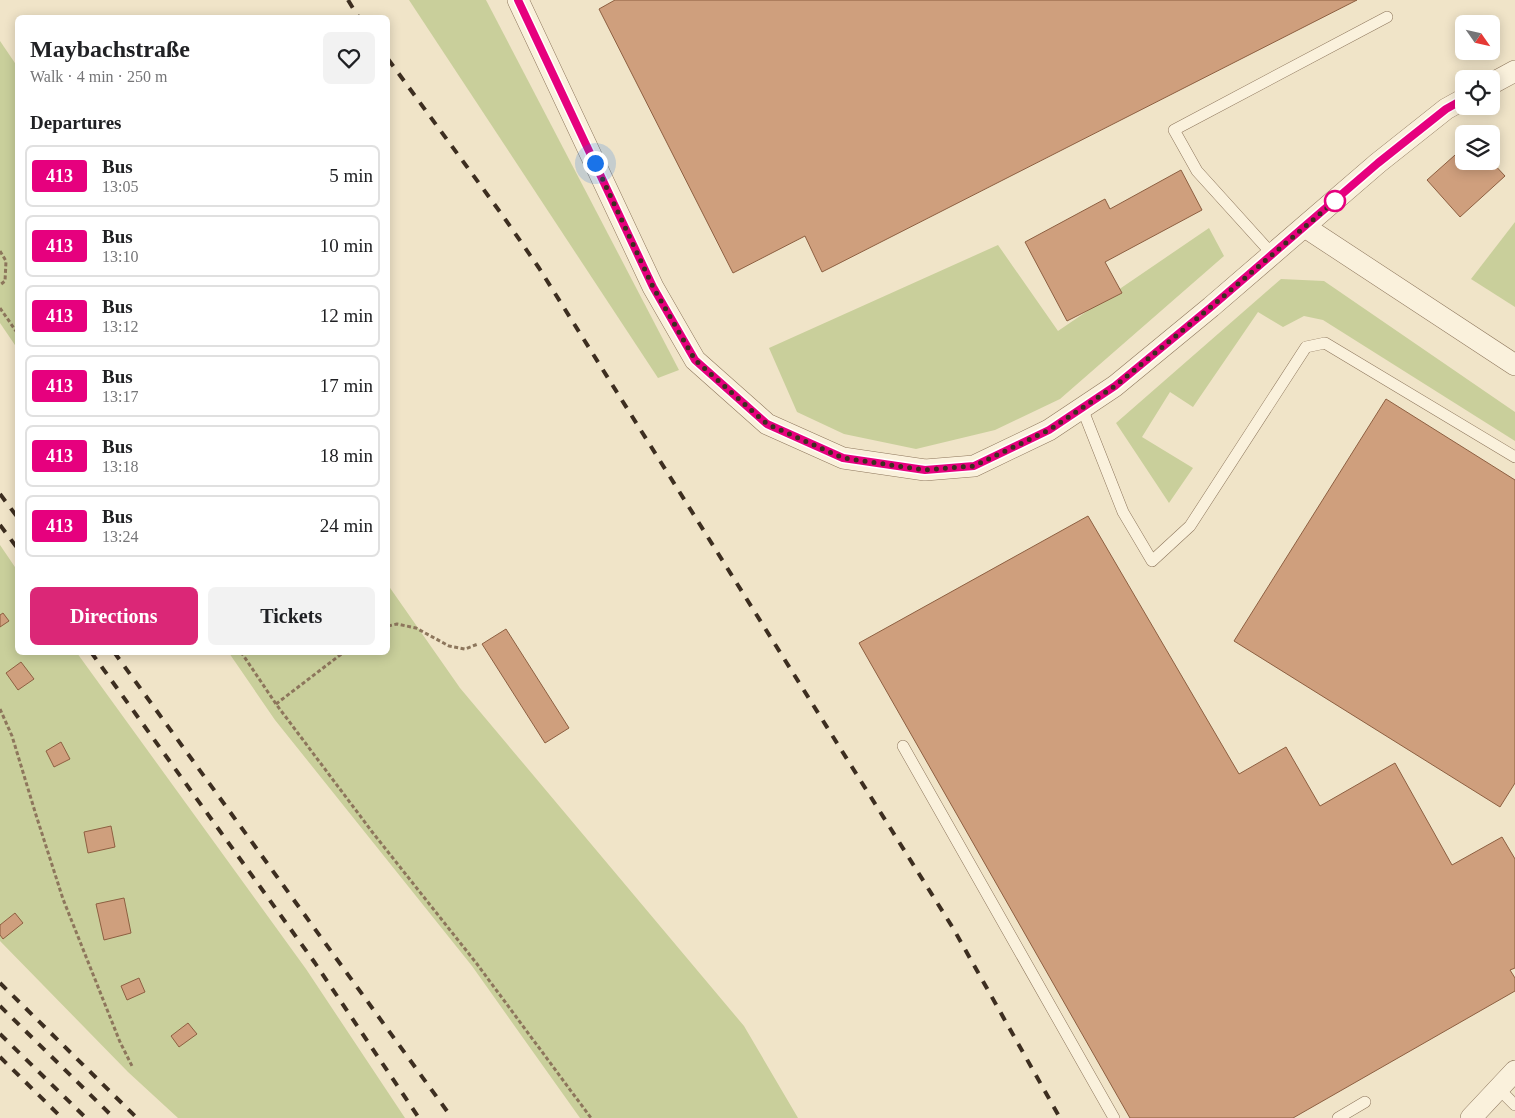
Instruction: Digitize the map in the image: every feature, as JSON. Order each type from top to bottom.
[{"type":"street","points":[[518,0],[653,287],[695,360],[767,424],[843,458],[925,470],[974,466],[1049,430],[1115,386],[1393,151],[1446,109],[1455,104]]},
{"type":"street","points":[[1500,79],[1515,71]]},
{"type":"street","points":[[1305,227],[1515,365]]},
{"type":"street","points":[[1471,1118],[1515,1072]]},
{"type":"lane","points":[[1272,255],[1196,170],[1174,130],[1387,17]]},
{"type":"lane","points":[[1082,408],[1122,512],[1152,561],[1190,526],[1306,347],[1325,344],[1515,457]]},
{"type":"lane","points":[[903,746],[1114,1118]]},
{"type":"lane","points":[[1498,1089],[1515,1104]]},
{"type":"lane","points":[[1338,1118],[1365,1102]]},
{"type":"path","points":[[0,251],[6,261],[5,281],[0,285]]},
{"type":"path","points":[[0,308],[15,330]]},
{"type":"path","points":[[390,626],[397,624],[416,628],[449,646],[465,649],[478,644]]},
{"type":"path","points":[[243,655],[276,704],[373,833],[477,964],[591,1118]]},
{"type":"path","points":[[276,704],[340,655]]},
{"type":"path","points":[[0,709],[12,736],[63,899],[120,1042],[132,1066]]},
{"type":"green space","points":[[409,0],[486,0],[679,370],[658,378]]},
{"type":"green space","points":[[0,41],[15,63],[15,345],[0,323]]},
{"type":"green space","points":[[1515,222],[1515,307],[1471,279]]},
{"type":"green space","points":[[1209,228],[1224,256],[1060,399],[995,430],[916,449],[844,434],[797,412],[769,348],[998,245],[1058,331]]},
{"type":"green space","points":[[1281,279],[1324,281],[1515,412],[1515,441],[1323,320],[1304,316],[1283,327],[1258,312],[1193,407],[1170,392],[1142,437],[1193,468],[1169,503],[1116,423]]},
{"type":"green space","points":[[0,545],[15,567],[15,655],[78,655],[306,969],[405,1118],[178,1118],[128,1072],[0,941]]},
{"type":"green space","points":[[390,588],[460,688],[744,1026],[798,1118],[580,1118],[472,966],[275,720],[230,655],[390,655]]},
{"type":"building","points":[[615,0],[1357,0],[822,272],[805,236],[733,273],[599,9]]},
{"type":"building","points":[[1455,155],[1455,170],[1499,170],[1505,176],[1460,217],[1427,180]]},
{"type":"building","points":[[1181,170],[1202,210],[1105,262],[1122,293],[1067,321],[1025,242],[1105,199],[1110,209]]},
{"type":"building","points":[[1386,399],[1515,480],[1515,783],[1500,807],[1234,641]]},
{"type":"building","points":[[1088,516],[1239,774],[1286,747],[1320,806],[1395,763],[1452,865],[1502,837],[1515,859],[1515,968],[1510,970],[1515,978],[1515,991],[1293,1118],[1130,1118],[859,643]]},
{"type":"building","points":[[3,613],[9,621],[0,627],[0,615]]},
{"type":"building","points":[[506,629],[569,728],[545,743],[482,644]]},
{"type":"building","points":[[21,662],[34,679],[18,690],[6,673]]},
{"type":"building","points":[[61,742],[70,759],[54,767],[46,751]]},
{"type":"building","points":[[111,826],[115,847],[88,853],[84,832]]},
{"type":"building","points":[[124,898],[131,933],[104,940],[96,904]]},
{"type":"building","points":[[15,913],[23,923],[3,939],[0,935],[0,925]]},
{"type":"building","points":[[139,978],[145,992],[127,1000],[121,986]]},
{"type":"building","points":[[188,1023],[197,1034],[179,1047],[171,1036]]},
{"type":"railway","points":[[348,0],[357,15]]},
{"type":"railway","points":[[390,62],[539,268],[953,928],[1060,1118]]},
{"type":"railway","points":[[0,494],[15,514]]},
{"type":"railway","points":[[0,525],[15,545]]},
{"type":"railway","points":[[93,655],[315,963],[419,1118]]},
{"type":"railway","points":[[116,655],[452,1118]]},
{"type":"railway","points":[[0,983],[137,1118]]},
{"type":"railway","points":[[0,1006],[114,1118]]},
{"type":"railway","points":[[0,1034],[86,1118]]},
{"type":"railway","points":[[0,1057],[62,1118]]},
{"type":"bus line","name":"413","points":[[518,0],[653,287],[695,360],[767,424],[843,458],[925,470],[974,466],[1049,430],[1115,386],[1283,246],[1378,163],[1446,109],[1455,104]]},
{"type":"route","points":[[595,163],[653,287],[695,360],[767,424],[843,458],[925,470],[974,466],[1049,430],[1115,386],[1335,201]]}]
